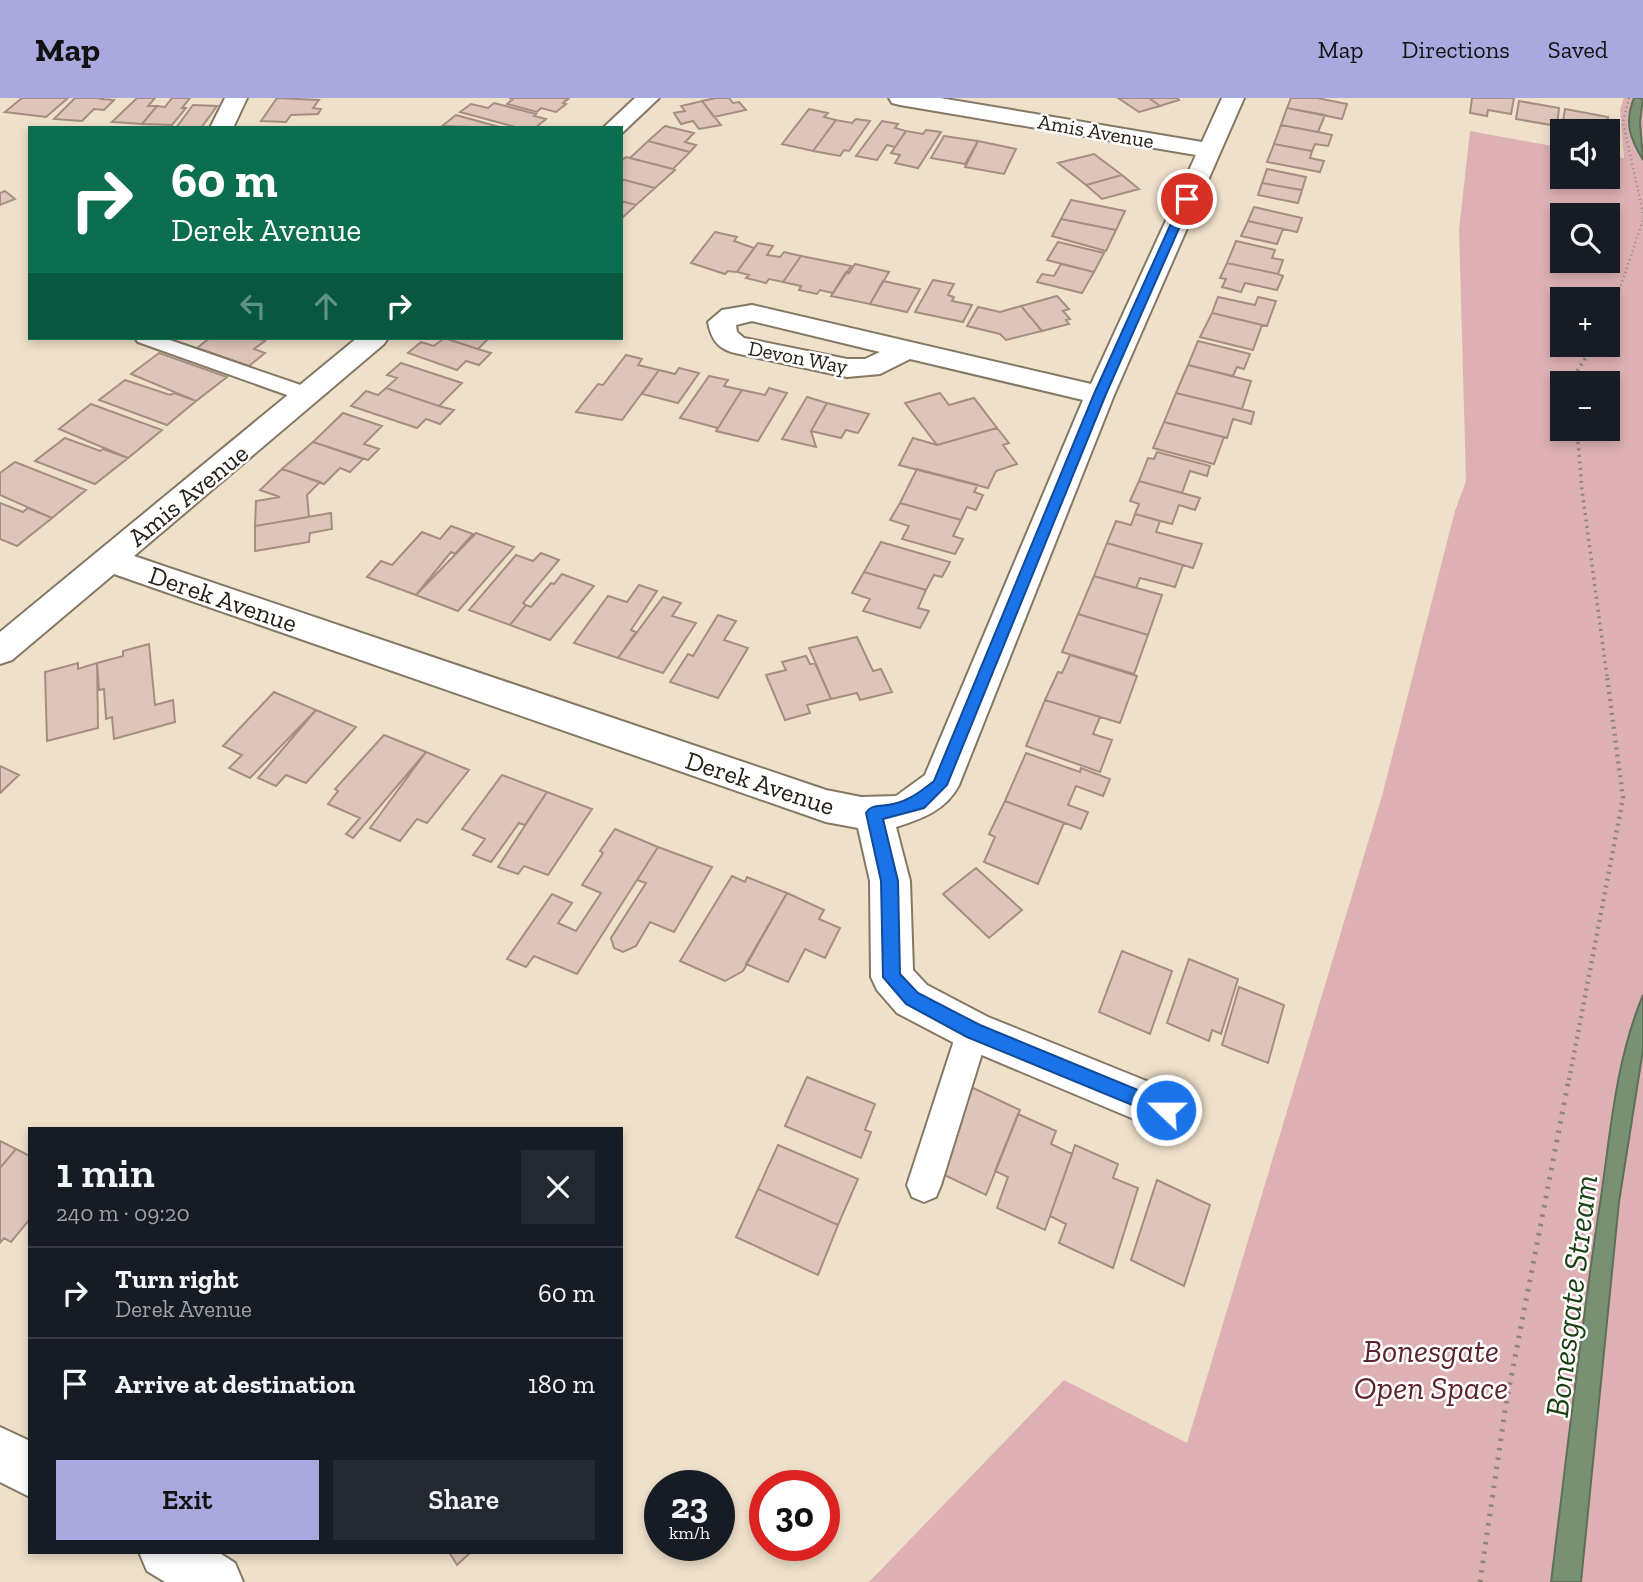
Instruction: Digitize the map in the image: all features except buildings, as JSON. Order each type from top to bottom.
[{"type":"street","points":[[222,126],[236,98]]},
{"type":"street","points":[[616,126],[648,98]]},
{"type":"street","name":"Amis Avenue","points":[[900,98],[1209,150]]},
{"type":"street","name":"Derek Avenue","points":[[109,560],[826,806],[858,814],[890,812],[918,803],[940,785],[1100,394],[1233,98]]},
{"type":"street","name":"Devon Way","points":[[908,349],[870,368],[847,368],[735,345],[723,335],[722,322],[732,316],[752,313],[908,349],[1100,394]]},
{"type":"street","name":"Amis Avenue","points":[[0,651],[372,340]]},
{"type":"street","points":[[874,813],[890,881],[892,977],[912,999],[973,1031],[1166,1110]]},
{"type":"street","points":[[0,1453],[28,1470]]},
{"type":"street","points":[[169,1554],[216,1582]]},
{"type":"lane","points":[[151,340],[308,395]]},
{"type":"lane","points":[[924,1185],[973,1031]]},
{"type":"path","points":[[1629,98],[1623,122],[1643,213]]},
{"type":"path","points":[[1620,288],[1643,220]]},
{"type":"path","points":[[1480,1582],[1506,1405],[1623,798],[1582,491],[1578,441]]},
{"type":"green space","name":"Bonesgate Open Space","points":[[1624,98],[1643,98],[1643,1582],[869,1582],[1064,1380],[1187,1443],[1382,796],[1455,511],[1466,481],[1459,229],[1470,131],[1550,146],[1550,189],[1620,189],[1620,158],[1624,158],[1620,109]]},
{"type":"shaded area","points":[[1634,98],[1643,98],[1640,122],[1643,160],[1630,130],[1629,115]]},
{"type":"shaded area","points":[[1643,995],[1643,1050],[1619,1202],[1581,1582],[1551,1582],[1612,1120],[1626,1044]]},
{"type":"route","points":[[1166,1110],[973,1031],[912,999],[892,977],[889,946],[890,881],[874,813],[890,812],[918,803],[940,785],[1100,394],[1187,199]]},
{"type":"water label","name":"Bonesgate Stream","points":[[1571,1296]]}]
